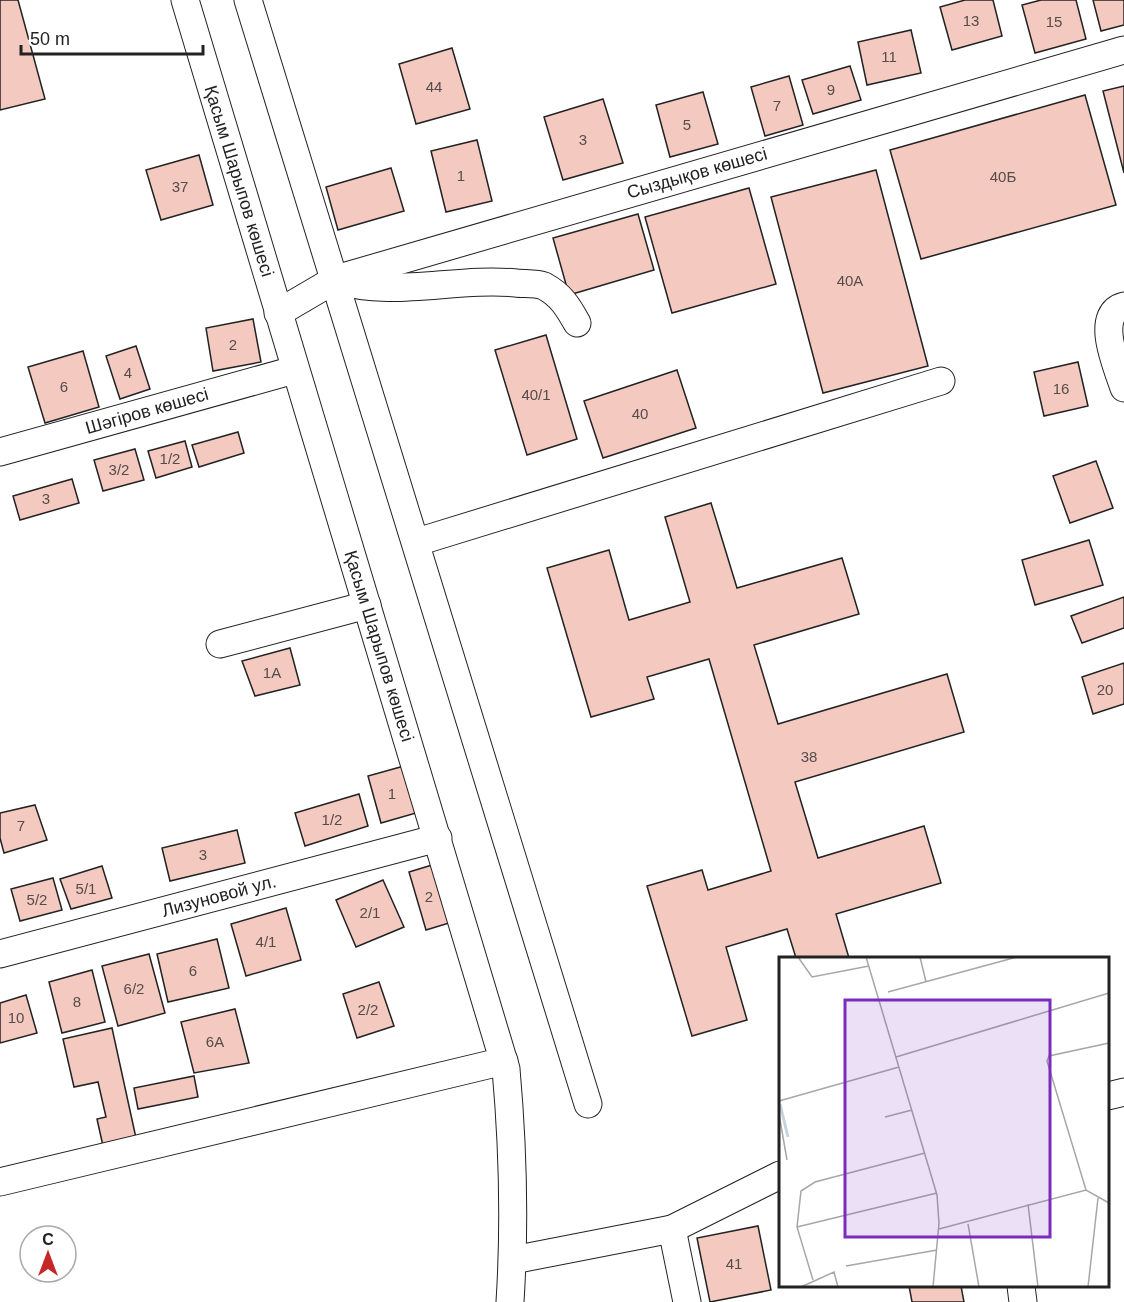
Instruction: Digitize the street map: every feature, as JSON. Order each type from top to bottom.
[{"type":"street","name":"Қасым Шарыпов көшесі","points":[[185,0],[294,370],[504,1061],[512,1130],[515,1225],[510,1302]]},
{"type":"street","points":[[248,0],[417,542],[588,1104]]},
{"type":"street","name":"Сыздықов көшесі","points":[[278,313],[303,296],[336,279],[1124,50]]},
{"type":"street","points":[[336,279],[360,288],[379,289],[466,282],[542,286],[564,300],[577,323]]},
{"type":"street","points":[[1124,306],[1119,307],[1111,317],[1108,335],[1124,388]]},
{"type":"street","name":"Шәгіров көшесі","points":[[0,452],[294,370]]},
{"type":"street","points":[[417,542],[941,381]]},
{"type":"street","points":[[220,644],[367,605]]},
{"type":"street","name":"Лизуновой ул.","points":[[0,954],[438,838]]},
{"type":"street","points":[[0,1182],[504,1061]]},
{"type":"street","points":[[1109,1096],[1124,1092]]},
{"type":"street","points":[[513,1260],[672,1228],[779,1175]]},
{"type":"street","points":[[672,1228],[687,1302]]},
{"type":"street","points":[[1021,1287],[1023,1302]]},
{"type":"building","points":[[0,0],[18,0],[45,99],[0,110]]},
{"type":"building","points":[[965,0],[993,0],[1002,36],[952,50],[940,7]]},
{"type":"building","points":[[1041,0],[1076,0],[1086,39],[1035,53],[1022,5]]},
{"type":"building","points":[[1093,0],[1124,0],[1124,25],[1101,31]]},
{"type":"building","points":[[911,30],[921,73],[867,85],[858,42]]},
{"type":"building","points":[[452,48],[470,109],[416,124],[399,64]]},
{"type":"building","points":[[850,66],[861,100],[813,114],[802,80]]},
{"type":"building","points":[[789,76],[803,125],[765,136],[751,87]]},
{"type":"building","points":[[1124,86],[1124,173],[1103,91]]},
{"type":"building","points":[[703,92],[718,144],[670,157],[656,105]]},
{"type":"building","points":[[1085,95],[1116,205],[921,259],[890,150]]},
{"type":"building","points":[[603,99],[623,163],[563,180],[544,117]]},
{"type":"building","points":[[477,140],[492,201],[446,212],[431,151]]},
{"type":"building","points":[[199,155],[213,205],[161,220],[146,170]]},
{"type":"building","points":[[391,168],[404,211],[338,230],[326,187]]},
{"type":"building","points":[[876,170],[928,366],[823,393],[771,197]]},
{"type":"building","points":[[749,188],[776,284],[672,313],[645,217]]},
{"type":"building","points":[[638,214],[654,270],[569,295],[553,238]]},
{"type":"building","points":[[253,319],[261,362],[213,371],[206,328]]},
{"type":"building","points":[[546,335],[577,439],[527,455],[495,350]]},
{"type":"building","points":[[136,346],[150,389],[120,399],[106,356]]},
{"type":"building","points":[[83,351],[99,407],[45,423],[28,367]]},
{"type":"building","points":[[1078,362],[1088,406],[1044,416],[1034,372]]},
{"type":"building","points":[[677,370],[696,428],[603,458],[584,401]]},
{"type":"building","points":[[238,432],[244,453],[199,467],[192,445]]},
{"type":"building","points":[[185,441],[192,467],[156,478],[148,451]]},
{"type":"building","points":[[135,449],[144,480],[103,491],[94,460]]},
{"type":"building","points":[[1096,461],[1113,508],[1070,523],[1053,476]]},
{"type":"building","points":[[72,479],[79,503],[20,520],[13,496]]},
{"type":"building","points":[[711,503],[737,588],[842,558],[859,614],[754,645],[778,724],[947,674],[964,732],[795,782],[818,858],[924,826],[941,883],[836,914],[849,957],[796,957],[787,929],[726,947],[747,1020],[692,1036],[647,886],[702,870],[708,890],[771,871],[709,659],[647,677],[654,699],[591,717],[547,568],[609,550],[629,620],[690,602],[665,517]]},
{"type":"building","points":[[1089,540],[1103,585],[1035,605],[1022,560]]},
{"type":"building","points":[[1124,597],[1124,628],[1082,643],[1071,616]]},
{"type":"building","points":[[290,648],[300,685],[255,696],[242,661]]},
{"type":"building","points":[[1124,663],[1124,704],[1093,714],[1082,677]]},
{"type":"building","points":[[404,766],[416,813],[381,823],[368,776]]},
{"type":"building","points":[[359,794],[368,826],[305,846],[295,813]]},
{"type":"building","points":[[35,805],[47,840],[4,853],[0,838],[0,813]]},
{"type":"building","points":[[237,830],[245,863],[170,881],[162,848]]},
{"type":"building","points":[[432,865],[449,923],[426,930],[409,872]]},
{"type":"building","points":[[102,866],[112,898],[71,909],[60,879]]},
{"type":"building","points":[[53,878],[62,910],[20,921],[11,889]]},
{"type":"building","points":[[383,880],[404,927],[356,947],[336,900]]},
{"type":"building","points":[[286,908],[301,960],[246,976],[231,924]]},
{"type":"building","points":[[217,939],[229,988],[168,1002],[157,954]]},
{"type":"building","points":[[149,954],[165,1013],[118,1026],[102,966]]},
{"type":"building","points":[[92,970],[105,1022],[62,1033],[49,982]]},
{"type":"building","points":[[379,982],[394,1026],[357,1038],[343,994]]},
{"type":"building","points":[[26,995],[37,1033],[0,1043],[0,1003]]},
{"type":"building","points":[[235,1009],[249,1063],[194,1073],[181,1022]]},
{"type":"building","points":[[112,1028],[136,1138],[103,1146],[97,1119],[106,1117],[98,1082],[74,1087],[63,1039]]},
{"type":"building","points":[[194,1076],[198,1097],[138,1109],[134,1088]]},
{"type":"building","points":[[758,1226],[771,1290],[710,1302],[697,1238]]},
{"type":"building","points":[[909,1287],[961,1287],[964,1302],[912,1302]]}]
